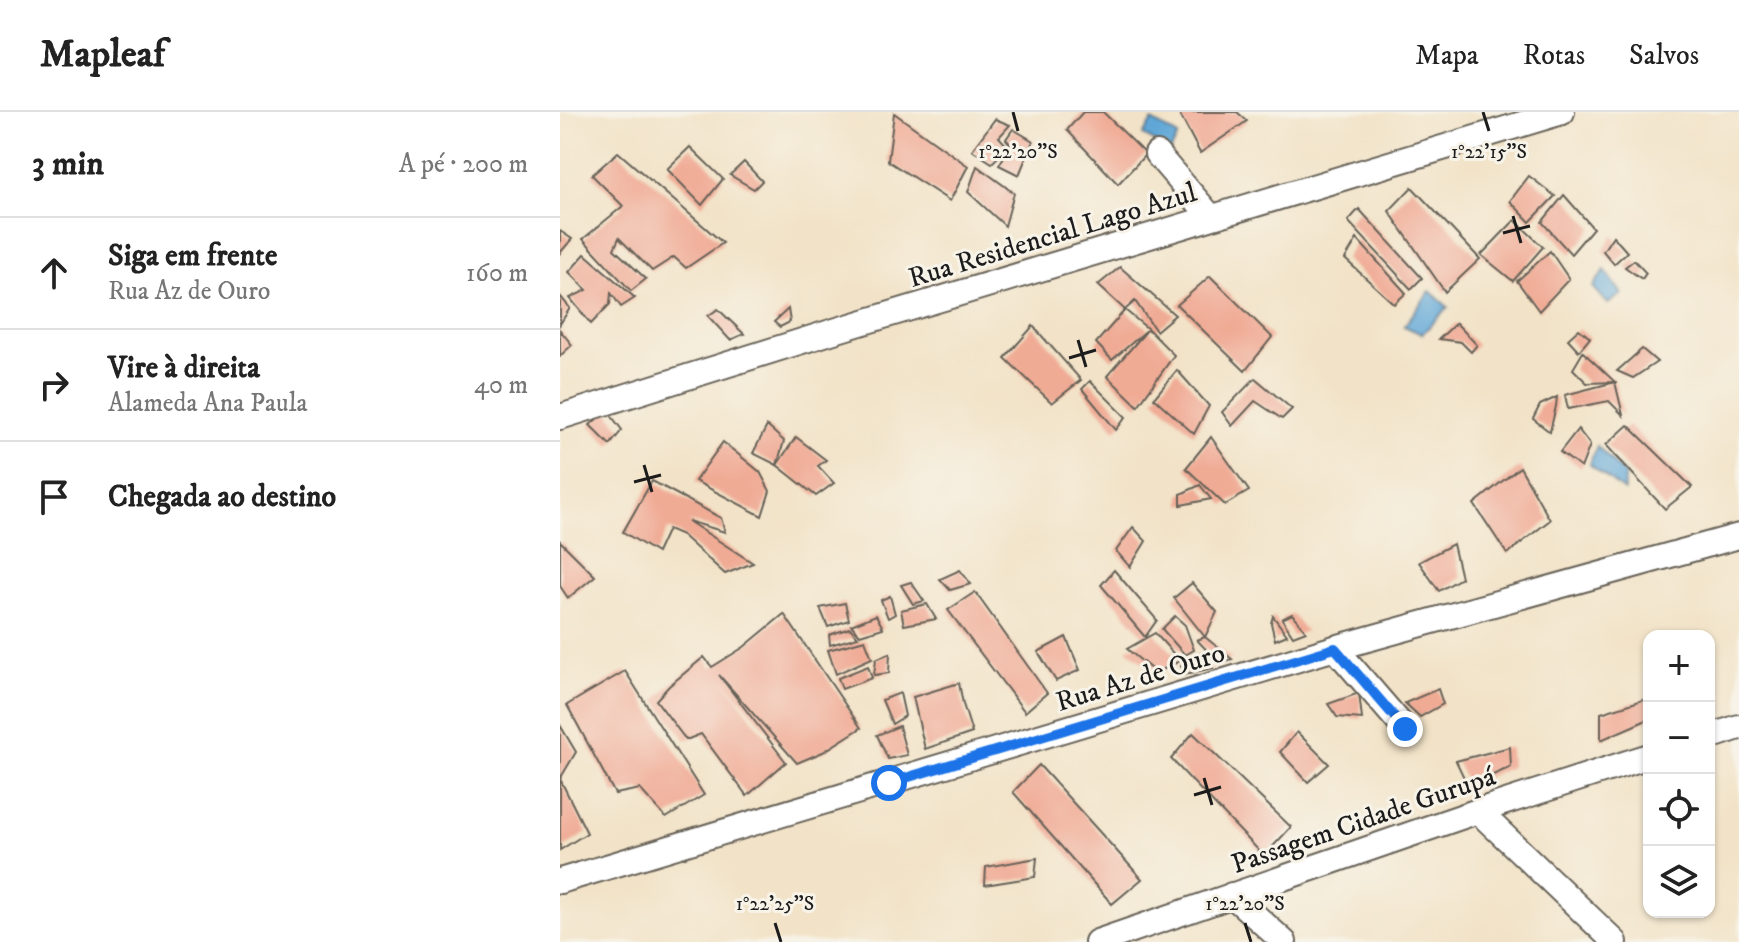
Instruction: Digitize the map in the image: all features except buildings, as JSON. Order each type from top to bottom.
[{"type":"street","name":"Rua Residencial Lago Azul","points":[[560,417],[1211,217],[1502,120],[1562,112]]},
{"type":"street","points":[[1157,154],[1211,217]]},
{"type":"street","name":"Rua Az de Ouro","points":[[560,881],[1335,648],[1739,536]]},
{"type":"street","points":[[1335,648],[1405,729]]},
{"type":"street","points":[[1715,735],[1739,727]]},
{"type":"street","name":"Passagem Cidade Gurupá","points":[[1097,942],[1478,811],[1643,758]]},
{"type":"street","points":[[1478,811],[1615,942]]},
{"type":"street","points":[[1232,895],[1284,942]]},
{"type":"water","points":[[1152,121],[1178,136],[1170,152],[1143,135]]},
{"type":"water","points":[[1605,270],[1622,294],[1608,304],[1593,287]]},
{"type":"water","points":[[1430,291],[1448,307],[1422,334],[1404,326]]},
{"type":"water","points":[[1597,446],[1625,475],[1624,491],[1589,464]]},
{"type":"route","points":[[889,783],[1335,648],[1405,729]]}]
